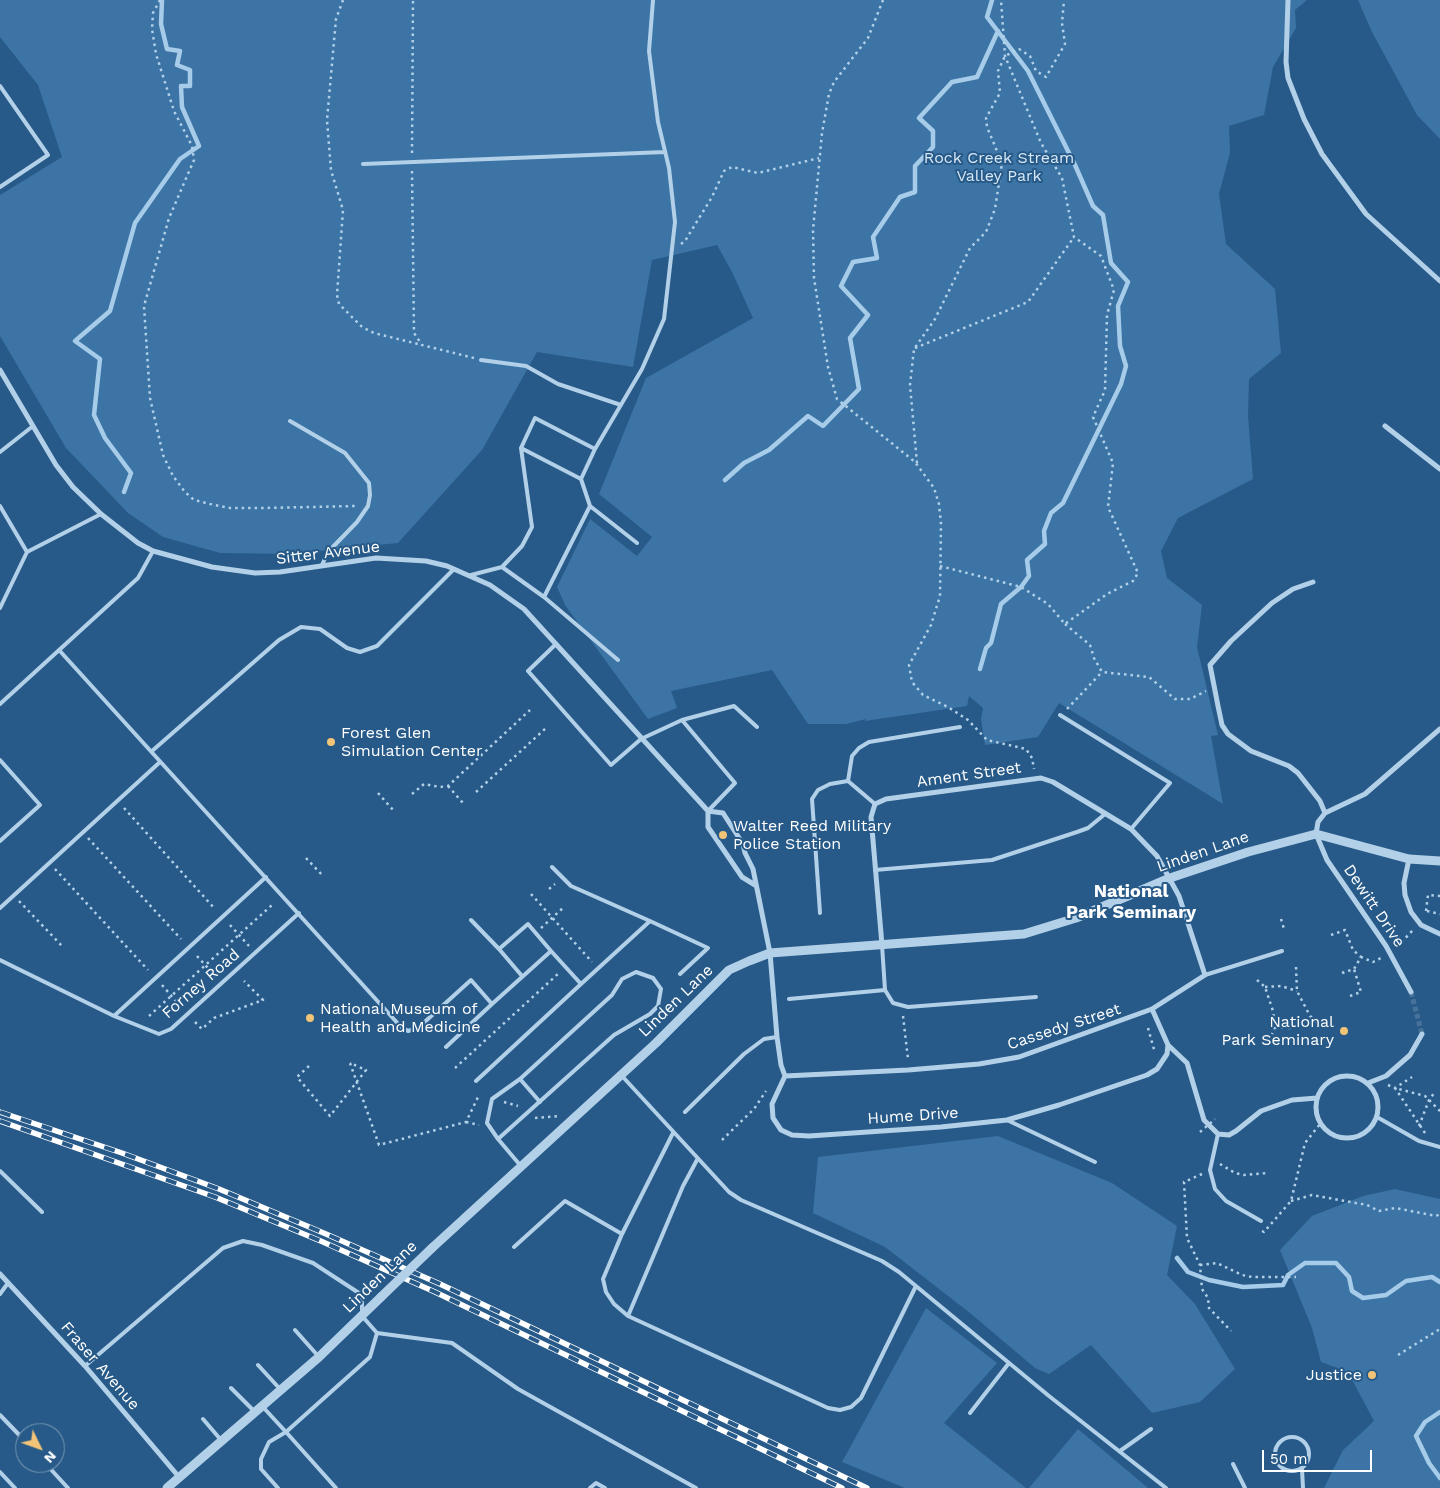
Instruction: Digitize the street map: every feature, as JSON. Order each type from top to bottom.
[{"type":"street","points":[[1288,0],[1286,62],[1288,78],[1304,119],[1322,154],[1366,214],[1440,281]]},
{"type":"street","name":"Sitter Avenue","points":[[0,370],[56,465],[73,487],[100,514],[138,543],[153,551],[212,567],[255,573],[280,572],[367,558],[401,558],[426,561],[471,575],[505,594],[524,609],[708,811],[723,813],[743,844],[745,853],[754,869],[755,885],[770,953]]},
{"type":"street","points":[[1385,426],[1440,469]]},
{"type":"street","points":[[1313,582],[1293,589],[1272,603],[1215,657],[1210,665],[1222,725],[1228,734],[1251,751],[1289,766],[1298,773],[1320,801],[1325,813]]},
{"type":"street","points":[[1316,834],[1318,822],[1325,813],[1365,794],[1440,728]]},
{"type":"street","name":"Ament Street","points":[[875,804],[886,799],[1040,778],[1053,782],[1131,829],[1157,856],[1170,878]]},
{"type":"street","points":[[875,804],[871,817],[882,945]]},
{"type":"street","points":[[708,811],[708,827],[742,877],[755,885]]},
{"type":"street","name":"Linden Lane","points":[[167,1488],[220,1440],[319,1357],[432,1248],[621,1074],[729,970],[770,953],[1024,934],[1076,918],[1170,878],[1248,852],[1316,834],[1334,837],[1409,859],[1440,861]]},
{"type":"street","name":"Dewitt Drive","points":[[1316,834],[1327,860],[1398,965],[1411,992]]},
{"type":"street","points":[[1409,859],[1404,883],[1405,895],[1411,912],[1421,925],[1440,934]]},
{"type":"street","points":[[1170,878],[1179,896],[1205,975]]},
{"type":"street","points":[[770,953],[776,1037],[785,1076]]},
{"type":"street","name":"Cassedy Street","points":[[785,1076],[908,1070],[979,1064],[1019,1057],[1152,1010],[1205,975]]},
{"type":"street","points":[[1152,1010],[1168,1045],[1187,1063],[1204,1120],[1218,1134],[1229,1135],[1261,1111],[1292,1100],[1317,1098]]},
{"type":"street","points":[[1368,1083],[1386,1076],[1410,1055],[1422,1034]]},
{"type":"street","name":"Hume Drive","points":[[785,1076],[772,1104],[773,1118],[782,1130],[792,1135],[809,1136],[922,1129],[1007,1120],[1068,1102],[1146,1075],[1164,1061],[1168,1045]]},
{"type":"street","points":[[1342,1076],[1356,1077],[1368,1083],[1379,1102],[1377,1117],[1369,1130],[1362,1135],[1347,1139],[1332,1135],[1320,1124],[1316,1111],[1317,1098],[1324,1086],[1342,1076]]},
{"type":"street","name":"Fraser Avenue","points":[[0,1274],[85,1366],[179,1477]]},
{"type":"lane","points":[[636,543],[590,506],[581,479],[595,449],[642,369],[664,319],[675,222],[648,52],[653,0]]},
{"type":"lane","points":[[0,86],[48,155],[0,187]]},
{"type":"lane","points":[[363,164],[665,152]]},
{"type":"lane","points":[[481,360],[526,366],[558,384],[621,405]]},
{"type":"lane","points":[[471,575],[502,567],[522,546],[532,528],[521,448],[535,418],[595,449]]},
{"type":"lane","points":[[290,421],[332,444],[356,464],[369,483],[368,506],[357,522],[328,552],[322,565]]},
{"type":"lane","points":[[0,452],[33,426]]},
{"type":"lane","points":[[521,448],[581,479]]},
{"type":"lane","points":[[0,506],[27,552]]},
{"type":"lane","points":[[544,597],[590,506]]},
{"type":"lane","points":[[0,608],[27,552],[100,514]]},
{"type":"lane","points":[[0,704],[138,578],[153,551]]},
{"type":"lane","points":[[502,567],[544,597],[618,660]]},
{"type":"lane","points":[[152,751],[279,640],[301,627],[320,629],[347,648],[360,652],[377,646],[454,569]]},
{"type":"lane","points":[[556,644],[528,671],[611,765],[641,739],[682,720],[734,706],[757,727]]},
{"type":"lane","points":[[59,650],[299,913],[401,1028],[408,1031],[418,1028],[471,980],[492,1004]]},
{"type":"lane","points":[[1060,715],[1170,783],[1131,829]]},
{"type":"lane","points":[[682,720],[735,783],[708,811]]},
{"type":"lane","points":[[848,781],[852,756],[859,748],[869,742],[960,727]]},
{"type":"lane","points":[[0,760],[40,805],[0,841]]},
{"type":"lane","points":[[0,908],[160,762]]},
{"type":"lane","points":[[820,913],[812,800],[818,790],[830,784],[848,781],[875,804]]},
{"type":"lane","points":[[875,870],[992,860],[1088,828],[1105,814]]},
{"type":"lane","points":[[552,867],[571,886],[708,948],[680,974]]},
{"type":"lane","points":[[114,1016],[266,877]]},
{"type":"lane","name":"Forney Road","points":[[0,960],[114,1016],[159,1034],[171,1029],[299,913]]},
{"type":"lane","points":[[471,920],[522,976]]},
{"type":"lane","points":[[476,1080],[650,921]]},
{"type":"lane","points":[[499,949],[528,924],[581,984]]},
{"type":"lane","points":[[882,945],[885,990],[893,1003],[908,1007],[1036,997]]},
{"type":"lane","points":[[446,1047],[551,951]]},
{"type":"lane","points":[[1205,975],[1282,951]]},
{"type":"lane","points":[[498,1140],[614,1035],[650,1014],[658,1006],[661,990],[653,978],[636,972],[622,980],[612,995],[520,1079],[492,1099],[487,1123],[498,1140],[520,1165]]},
{"type":"lane","points":[[789,999],[885,990]]},
{"type":"lane","points":[[685,1112],[744,1054],[764,1039],[776,1037]]},
{"type":"lane","points":[[621,1074],[697,1160],[717,1181],[741,1200],[882,1261],[1166,1488]]},
{"type":"lane","points":[[520,1079],[540,1102]]},
{"type":"lane","points":[[1377,1117],[1419,1141],[1440,1147]]},
{"type":"lane","points":[[1007,1120],[1095,1162]]},
{"type":"lane","points":[[673,1133],[622,1234],[603,1279],[606,1292],[614,1304],[628,1316],[828,1408],[840,1410],[851,1407],[861,1398],[915,1288]]},
{"type":"lane","points":[[1218,1134],[1210,1170],[1215,1189],[1226,1201],[1261,1221]]},
{"type":"lane","points":[[628,1316],[683,1186],[697,1160]]},
{"type":"lane","points":[[0,1171],[42,1212]]},
{"type":"lane","points":[[514,1247],[565,1201],[622,1234]]},
{"type":"lane","points":[[85,1366],[223,1248],[243,1241],[262,1245],[313,1264],[350,1286],[362,1295],[362,1316],[377,1333],[452,1343],[518,1389],[696,1488]]},
{"type":"lane","points":[[0,1294],[8,1283]]},
{"type":"lane","points":[[295,1330],[319,1357]]},
{"type":"lane","points":[[278,1488],[261,1469],[260,1459],[269,1442],[286,1432],[370,1357],[377,1333]]},
{"type":"lane","points":[[970,1413],[1008,1363]]},
{"type":"lane","points":[[258,1365],[280,1389]]},
{"type":"lane","points":[[231,1388],[286,1432],[336,1488]]},
{"type":"lane","points":[[0,1414],[15,1430]]},
{"type":"lane","points":[[203,1419],[220,1440]]},
{"type":"lane","points":[[1120,1451],[1151,1429]]},
{"type":"lane","points":[[1302,1469],[1290,1472],[1276,1462],[1275,1450],[1282,1440],[1294,1437],[1304,1442],[1308,1447],[1309,1459],[1302,1469],[1303,1488]]},
{"type":"lane","points":[[1233,1464],[1245,1488]]},
{"type":"lane","points":[[0,1472],[15,1488]]},
{"type":"lane","points":[[54,1473],[68,1488]]},
{"type":"lane","points":[[590,1488],[596,1483],[605,1488]]},
{"type":"path","points":[[160,0],[153,13],[152,29],[156,54],[174,111],[192,146],[194,160],[169,218],[144,306],[150,398],[163,455],[173,476],[194,500],[230,508],[368,506]]},
{"type":"path","points":[[343,0],[336,18],[326,120],[331,170],[343,210],[336,295],[340,304],[362,327],[374,333],[481,360]]},
{"type":"path","points":[[413,0],[414,333],[422,345]]},
{"type":"path","points":[[883,0],[868,38],[841,72],[829,94],[819,158],[813,230],[814,278],[832,388],[837,399],[917,465],[934,488],[939,504],[941,524],[937,610],[909,665],[912,682],[923,695],[948,707],[968,720],[987,740],[1026,749],[1032,758],[1034,769]]},
{"type":"path","points":[[1001,0],[1005,56],[1041,143],[1062,178],[1074,237],[1101,256],[1114,290],[1107,315],[1105,390],[1093,417],[1114,463],[1108,506],[1138,573],[1133,581],[1107,594],[1065,624]]},
{"type":"path","points":[[917,465],[910,385],[914,349],[935,320],[970,248],[986,232],[995,209],[1002,163],[987,127],[986,118],[1000,93],[998,71],[1005,56],[1019,49],[1030,56],[1036,71],[1046,77],[1065,44],[1062,23],[1064,0]]},
{"type":"path","points":[[672,250],[685,241],[712,197],[724,172],[732,167],[758,173],[819,158]]},
{"type":"path","points":[[914,349],[1028,302],[1074,237]]},
{"type":"path","points":[[940,566],[1021,587],[1048,604],[1065,624],[1090,645],[1094,658],[1102,672]]},
{"type":"path","points":[[1102,672],[1149,676],[1175,699],[1190,699],[1214,687]]},
{"type":"path","points":[[1060,715],[1102,672]]},
{"type":"path","points":[[412,794],[424,784],[440,787],[448,786],[530,710]]},
{"type":"path","points":[[476,792],[546,728]]},
{"type":"path","points":[[448,786],[464,803]]},
{"type":"path","points":[[378,793],[394,811]]},
{"type":"path","points":[[118,801],[215,909]]},
{"type":"path","points":[[82,832],[181,939]]},
{"type":"path","points":[[306,858],[323,876]]},
{"type":"path","points":[[49,862],[148,970]]},
{"type":"path","points":[[531,894],[598,968]]},
{"type":"path","points":[[14,895],[62,947]]},
{"type":"path","points":[[1440,896],[1428,895],[1424,911],[1440,914]]},
{"type":"path","points":[[149,1016],[272,905]]},
{"type":"path","points":[[541,928],[564,907]]},
{"type":"path","points":[[1281,919],[1284,929]]},
{"type":"path","points":[[230,925],[255,953]]},
{"type":"path","points":[[1397,947],[1414,929]]},
{"type":"path","points":[[1331,935],[1345,930],[1352,950],[1360,957],[1373,962],[1385,957]]},
{"type":"path","points":[[197,956],[222,983]]},
{"type":"path","points":[[1350,996],[1361,992],[1354,969],[1360,957]]},
{"type":"path","points":[[1296,967],[1297,991],[1313,1018],[1321,1026]]},
{"type":"path","points":[[1342,973],[1354,969]]},
{"type":"path","points":[[455,1068],[559,973]]},
{"type":"path","points":[[1257,980],[1265,987],[1274,1011],[1275,1027],[1272,1034]]},
{"type":"path","points":[[195,1022],[202,1029],[214,1018],[263,1000],[244,981]]},
{"type":"path","points":[[162,985],[181,1007]]},
{"type":"path","points":[[1265,987],[1281,986],[1297,991]]},
{"type":"path","points":[[903,1014],[908,1059]]},
{"type":"path","points":[[1275,1027],[1289,1028],[1313,1018]]},
{"type":"path","points":[[1148,1028],[1155,1053]]},
{"type":"path","points":[[309,1066],[297,1077],[330,1116],[357,1083],[366,1070],[350,1063],[355,1076],[357,1083],[379,1145],[466,1122],[480,1126]]},
{"type":"path","points":[[1395,1088],[1412,1077]]},
{"type":"path","points":[[1387,1084],[1429,1100],[1440,1111]]},
{"type":"path","points":[[722,1140],[754,1109],[770,1085]]},
{"type":"path","points":[[1395,1088],[1426,1134]]},
{"type":"path","points":[[1419,1126],[1429,1100],[1435,1092]]},
{"type":"path","points":[[466,1122],[480,1095]]},
{"type":"path","points":[[503,1101],[518,1106]]},
{"type":"path","points":[[531,1118],[562,1115]]},
{"type":"path","points":[[1200,1132],[1215,1119]]},
{"type":"path","points":[[1262,1231],[1264,1232],[1291,1202],[1305,1144],[1320,1124]]},
{"type":"path","points":[[1218,1163],[1227,1166],[1235,1173],[1266,1173]]},
{"type":"path","points":[[1202,1174],[1184,1182],[1187,1238],[1195,1250],[1200,1265],[1202,1289],[1206,1294],[1211,1313],[1231,1330]]},
{"type":"path","points":[[1291,1202],[1312,1195],[1367,1205],[1379,1211],[1395,1208],[1436,1216],[1440,1214]]},
{"type":"path","points":[[1200,1265],[1217,1263],[1252,1278],[1296,1277]]},
{"type":"path","points":[[1398,1355],[1440,1329]]},
{"type":"green space","name":"Rock Creek Stream Valley Park","points":[[0,0],[1307,0],[1295,10],[1296,28],[1273,67],[1264,115],[1229,126],[1230,153],[1219,194],[1226,244],[1275,289],[1281,353],[1249,379],[1248,416],[1253,479],[1178,518],[1161,551],[1167,578],[1202,605],[1197,647],[1218,735],[1211,736],[1223,804],[1059,703],[1038,737],[985,745],[981,719],[983,708],[969,696],[967,706],[865,721],[866,719],[846,724],[808,724],[772,670],[671,691],[677,708],[648,719],[565,605],[557,587],[590,519],[637,556],[652,537],[599,494],[646,378],[753,318],[732,272],[717,245],[652,260],[633,367],[537,352],[482,450],[398,543],[288,554],[220,553],[163,537],[128,513],[66,448],[0,336],[0,195],[62,157],[38,85],[0,37]]},
{"type":"green space","points":[[1358,0],[1440,0],[1440,139],[1417,115],[1372,32]]},
{"type":"green space","points":[[998,1136],[1112,1183],[1177,1226],[1167,1275],[1195,1304],[1235,1369],[1200,1402],[1152,1413],[1091,1345],[1049,1374],[1035,1368],[970,1313],[885,1247],[813,1213],[818,1157]]},
{"type":"green space","points":[[1395,1189],[1440,1199],[1440,1488],[1324,1488],[1343,1450],[1374,1421],[1348,1372],[1321,1362],[1312,1328],[1280,1250],[1312,1216],[1363,1196]]},
{"type":"green space","points":[[926,1308],[997,1363],[944,1423],[1026,1488],[905,1488],[842,1462]]},
{"type":"green space","points":[[1078,1429],[1148,1488],[1029,1488]]},
{"type":"waterway","points":[[124,492],[131,473],[105,438],[94,415],[100,359],[75,341],[110,311],[135,223],[180,159],[199,146],[182,107],[181,86],[190,86],[190,70],[177,65],[180,51],[167,49],[161,24],[162,0]]},
{"type":"waterway","points":[[980,669],[986,648],[991,643],[1001,604],[1021,587],[1029,576],[1027,560],[1045,544],[1044,531],[1051,513],[1063,503],[1121,384],[1126,366],[1120,346],[1118,306],[1128,282],[1111,263],[1103,215],[1093,206],[1075,165],[1028,71],[987,17],[992,0]]},
{"type":"waterway","points":[[725,480],[744,463],[769,450],[808,416],[823,426],[859,389],[850,338],[868,315],[841,286],[853,262],[877,258],[873,237],[900,197],[915,192],[915,166],[933,147],[933,131],[919,118],[952,82],[977,77],[998,31]]},
{"type":"waterway","points":[[1177,1258],[1188,1272],[1209,1280],[1243,1287],[1283,1285],[1288,1275],[1305,1263],[1336,1263],[1349,1277],[1352,1291],[1363,1298],[1386,1295],[1406,1281],[1432,1277],[1440,1282]]},
{"type":"waterway","points":[[1440,1412],[1425,1422],[1416,1436],[1429,1463],[1440,1478]]},
{"type":"tunnel","points":[[1411,992],[1422,1034]]},
{"type":"railway","points":[[0,1112],[122,1153],[219,1189],[326,1234],[440,1284],[867,1488]]},
{"type":"railway","points":[[0,1121],[215,1197],[323,1242],[435,1292],[842,1488]]},
{"type":"place","name":"Forest Glen Simulation Center","points":[[331,742]]},
{"type":"place","name":"Walter Reed Military Police Station","points":[[723,835]]},
{"type":"place","name":"National Museum of Health and Medicine","points":[[310,1018]]},
{"type":"place","name":"National Park Seminary","points":[[1344,1031]]},
{"type":"place","name":"Justice","points":[[1372,1375]]},
{"type":"district","name":"National Park Seminary","points":[[1131,902]]}]
